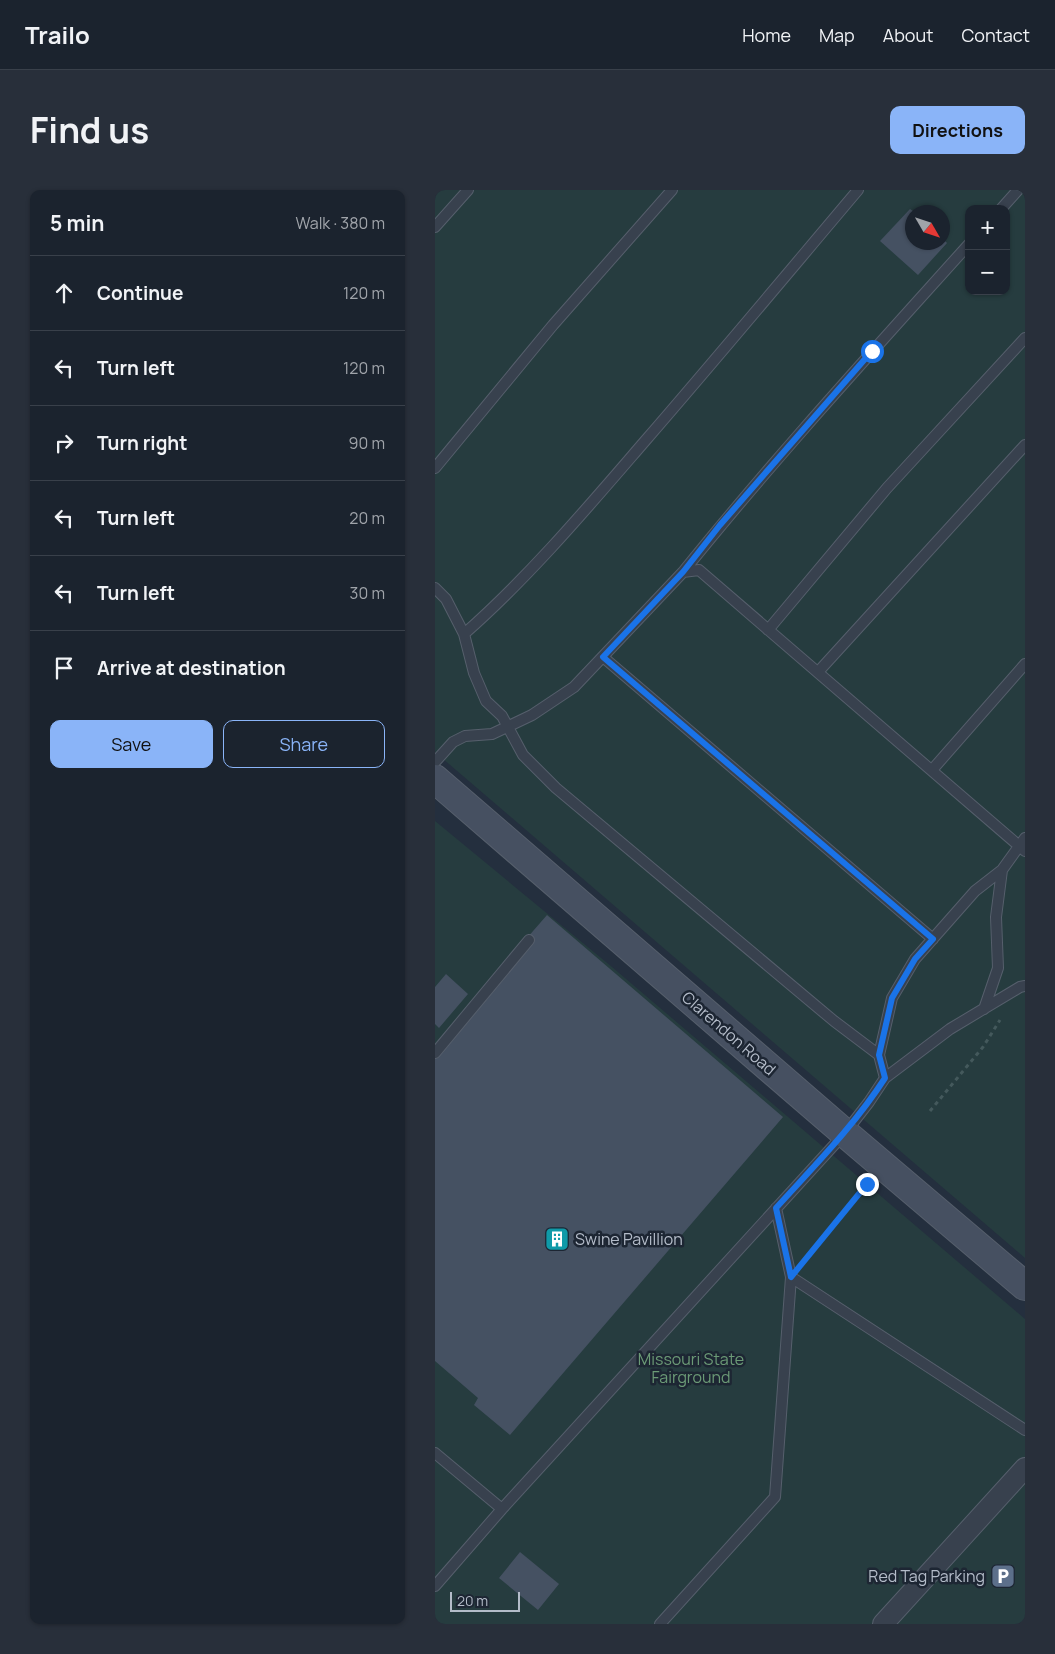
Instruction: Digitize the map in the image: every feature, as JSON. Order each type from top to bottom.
[{"type":"street","name":"Clarendon Road","points":[[435,779],[1025,1286]]},
{"type":"street","points":[[883,1624],[1025,1468]]},
{"type":"lane","points":[[435,227],[468,190]]},
{"type":"lane","points":[[435,468],[553,325],[672,190]]},
{"type":"lane","points":[[464,634],[500,603],[614,477],[741,330],[858,190]]},
{"type":"lane","points":[[1005,205],[1018,190]]},
{"type":"lane","points":[[435,762],[453,742],[465,736],[492,734],[532,715],[573,688],[683,572],[720,525],[965,248]]},
{"type":"lane","points":[[768,630],[887,488],[1025,338]]},
{"type":"lane","points":[[818,672],[1025,445]]},
{"type":"lane","points":[[683,572],[699,570],[932,770],[1023,845],[1002,870],[975,892],[915,959],[892,998],[879,1055],[885,1078]]},
{"type":"lane","points":[[435,588],[446,599],[464,634],[474,673],[486,701],[502,716],[509,726],[523,755],[556,788],[781,977],[879,1055]]},
{"type":"lane","points":[[603,657],[933,939]]},
{"type":"lane","points":[[932,770],[1025,664]]},
{"type":"lane","points":[[984,1009],[998,968],[996,917],[1002,870]]},
{"type":"lane","points":[[435,1053],[529,940]]},
{"type":"lane","points":[[435,1586],[502,1509],[845,1133],[885,1078],[950,1029],[1023,987]]},
{"type":"lane","points":[[660,1624],[775,1497],[791,1277],[776,1208]]},
{"type":"lane","points":[[791,1277],[1025,1430]]},
{"type":"lane","points":[[435,1453],[502,1509]]},
{"type":"path","points":[[930,1111],[983,1047],[1023,987]]},
{"type":"path","points":[[791,1277],[867,1184]]},
{"type":"green space","points":[[435,190],[1025,190],[1025,1258],[435,752]]},
{"type":"green space","name":"Missouri State Fairground","points":[[435,821],[612,967],[1025,1319],[1025,1624],[435,1624]]},
{"type":"building","points":[[905,214],[905,250],[941,250],[918,275],[880,241]]},
{"type":"building","name":"Swine Pavillion","points":[[547,915],[783,1117],[510,1435],[474,1405],[478,1398],[435,1361],[435,1059],[473,1015],[466,1008]]},
{"type":"building","points":[[446,974],[468,994],[439,1028],[435,1024],[435,987]]},
{"type":"building","points":[[520,1552],[559,1584],[538,1610],[499,1578]]},
{"type":"place","name":"Swine Pavillion","points":[[557,1239]]},
{"type":"place","name":"Red Tag Parking","points":[[1003,1576]]},
{"type":"route","points":[[867,1184],[791,1277],[776,1208],[845,1133],[885,1078],[879,1055],[892,998],[915,959],[933,939],[603,657],[683,572],[720,525],[872,351]]}]
